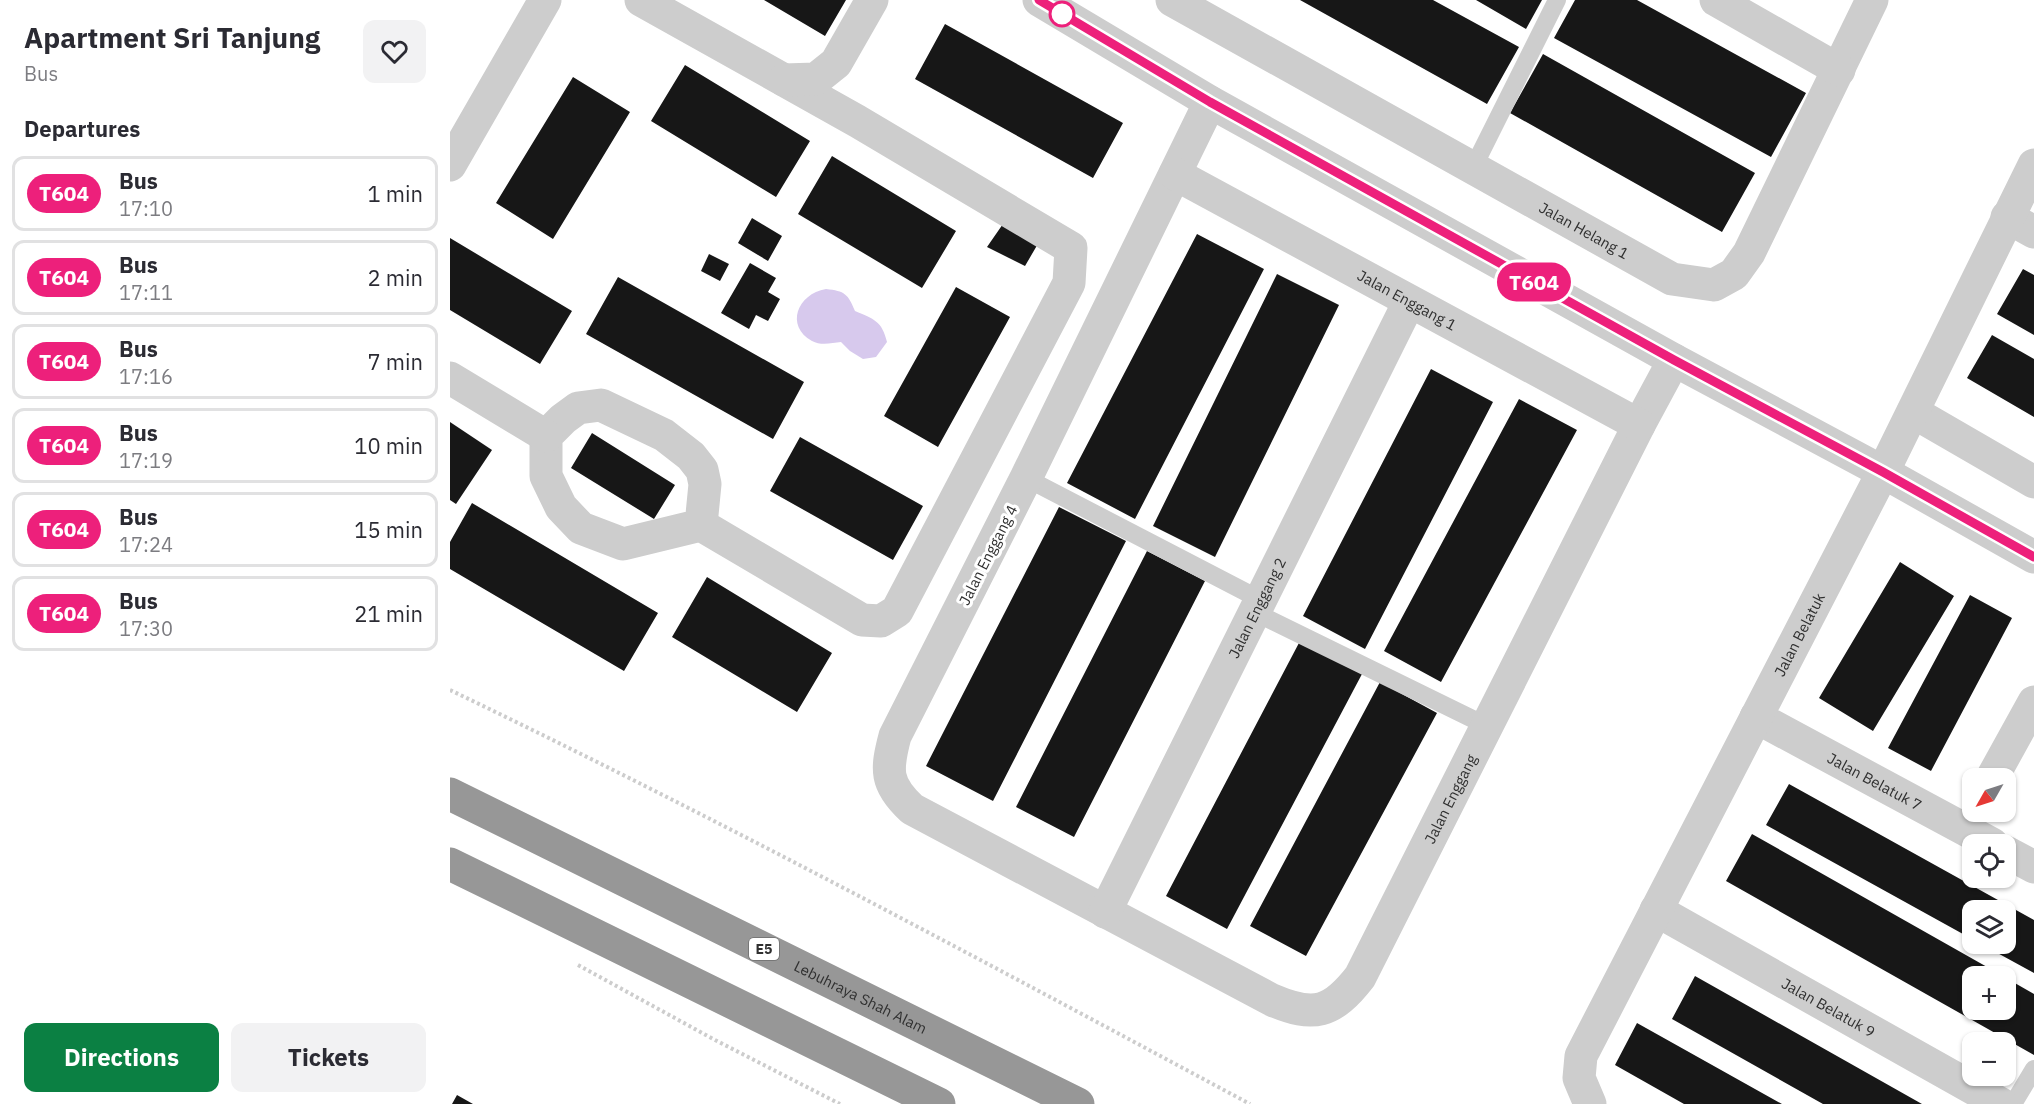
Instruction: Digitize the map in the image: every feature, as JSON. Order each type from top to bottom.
[{"type":"highway","name":"Lebuhraya Shah Alam","points":[[450,794],[1078,1104]]},
{"type":"highway","points":[[450,864],[939,1104]]},
{"type":"street","points":[[450,165],[545,0]]},
{"type":"street","points":[[641,0],[857,121],[1071,248],[1069,283],[897,611],[881,621],[862,620],[701,525],[623,544],[581,528],[561,507],[546,476],[546,436],[578,408],[601,405],[664,435],[691,456],[702,470],[705,484],[701,525]]},
{"type":"street","points":[[783,80],[816,79],[836,63],[872,0]]},
{"type":"street","points":[[1039,0],[1210,102],[2034,557]]},
{"type":"street","name":"Jalan Helang 1","points":[[1172,0],[1672,279],[1714,285],[1734,274],[1749,253],[1872,0]]},
{"type":"street","points":[[1716,0],[1839,70]]},
{"type":"street","points":[[836,63],[840,94],[857,121]]},
{"type":"street","name":"Jalan Enggang 4","points":[[1105,912],[912,809],[897,795],[889,777],[890,757],[895,736],[1026,478],[1210,102]]},
{"type":"street","name":"Jalan Belatuk","points":[[1590,1104],[1579,1078],[1581,1056],[1913,412],[2021,224],[2034,165]]},
{"type":"street","name":"Jalan Enggang 1","points":[[1175,174],[1639,425]]},
{"type":"street","name":"Jalan Enggang 2","points":[[1105,912],[1409,302]]},
{"type":"street","name":"Jalan Enggang","points":[[1105,912],[1272,1000],[1292,1008],[1311,1011],[1332,1005],[1349,992],[1360,977],[1674,360]]},
{"type":"street","points":[[450,378],[546,436]]},
{"type":"street","points":[[1913,412],[2034,482]]},
{"type":"street","points":[[1998,768],[2034,702]]},
{"type":"street","name":"Jalan Belatuk 7","points":[[1756,717],[1977,828]]},
{"type":"street","points":[[2016,857],[2034,867]]},
{"type":"street","name":"Jalan Belatuk 9","points":[[1656,910],[1999,1103]]},
{"type":"lane","points":[[1473,168],[1557,0]]},
{"type":"lane","points":[[1026,478],[1258,606],[1487,726]]},
{"type":"lane","points":[[1999,1103],[2034,1069]]},
{"type":"path","points":[[450,690],[585,755],[929,932],[1250,1104]]},
{"type":"path","points":[[577,964],[715,1040],[840,1104]]},
{"type":"shaded area","points":[[826,289],[845,294],[855,311],[872,319],[883,329],[887,342],[876,357],[863,359],[841,342],[819,343],[804,335],[797,319],[798,311],[808,297]]},
{"type":"building","points":[[764,0],[846,0],[825,36]]},
{"type":"building","points":[[1300,0],[1433,0],[1519,47],[1487,104]]},
{"type":"building","points":[[1476,0],[1542,0],[1526,29]]},
{"type":"building","points":[[1575,0],[1637,0],[1806,93],[1771,157],[1554,38]]},
{"type":"building","points":[[945,24],[1123,123],[1093,178],[915,79]]},
{"type":"building","points":[[1543,54],[1755,173],[1722,232],[1510,113]]},
{"type":"building","points":[[685,65],[810,141],[776,197],[651,121]]},
{"type":"building","points":[[573,77],[630,112],[553,239],[496,203]]},
{"type":"building","points":[[832,156],[956,231],[922,288],[798,214]]},
{"type":"building","points":[[752,218],[782,236],[768,261],[738,243]]},
{"type":"building","points":[[1005,221],[1039,242],[1025,266],[987,247]]},
{"type":"building","points":[[1197,234],[1264,269],[1135,519],[1067,483]]},
{"type":"building","points":[[450,238],[572,311],[540,364],[450,310]]},
{"type":"building","points":[[709,254],[729,264],[720,281],[701,271]]},
{"type":"building","points":[[750,263],[776,278],[768,292],[780,299],[768,321],[756,315],[749,329],[721,313]]},
{"type":"building","points":[[2023,269],[2034,275],[2034,335],[1997,314]]},
{"type":"building","points":[[1277,274],[1339,305],[1215,557],[1153,526]]},
{"type":"building","points":[[618,277],[804,382],[773,439],[586,334]]},
{"type":"building","points":[[956,287],[1010,317],[938,447],[884,416]]},
{"type":"building","points":[[1992,335],[2034,359],[2034,417],[1967,378]]},
{"type":"building","points":[[1431,369],[1493,402],[1365,649],[1303,616]]},
{"type":"building","points":[[1519,399],[1577,430],[1441,682],[1384,651]]},
{"type":"building","points":[[450,422],[492,450],[456,504],[450,500]]},
{"type":"building","points":[[592,433],[675,485],[654,519],[571,468]]},
{"type":"building","points":[[800,437],[923,506],[893,560],[770,491]]},
{"type":"building","points":[[472,503],[658,613],[624,671],[450,569],[450,542]]},
{"type":"building","points":[[1059,507],[1126,541],[993,801],[926,766]]},
{"type":"building","points":[[1147,551],[1205,581],[1074,837],[1016,807]]},
{"type":"building","points":[[1900,562],[1954,596],[1873,731],[1819,698]]},
{"type":"building","points":[[707,577],[832,653],[797,712],[672,637]]},
{"type":"building","points":[[1970,595],[2012,618],[1931,771],[1888,748]]},
{"type":"building","points":[[1300,641],[1362,674],[1227,929],[1166,896]]},
{"type":"building","points":[[1380,682],[1437,713],[1306,956],[1250,926]]},
{"type":"building","points":[[1789,784],[1962,880],[1962,888],[1976,888],[1998,900],[1962,900],[1962,933],[1766,825]]},
{"type":"building","points":[[1752,834],[1985,966],[1962,966],[1962,1014],[1726,881]]},
{"type":"building","points":[[2016,910],[2034,920],[2034,973],[1999,954],[2016,954]]},
{"type":"building","points":[[1695,976],[1922,1104],[1823,1104],[1672,1019]]},
{"type":"building","points":[[2016,984],[2034,994],[2034,1055],[2016,1045],[2016,1032],[1993,1032],[1972,1020],[2016,1020]]},
{"type":"building","points":[[1637,1023],[1782,1104],[1684,1104],[1615,1065]]},
{"type":"building","points":[[457,1095],[473,1104],[452,1104]]},
{"type":"bus line","name":"T604","points":[[1039,0],[1210,102],[2034,557]]}]
